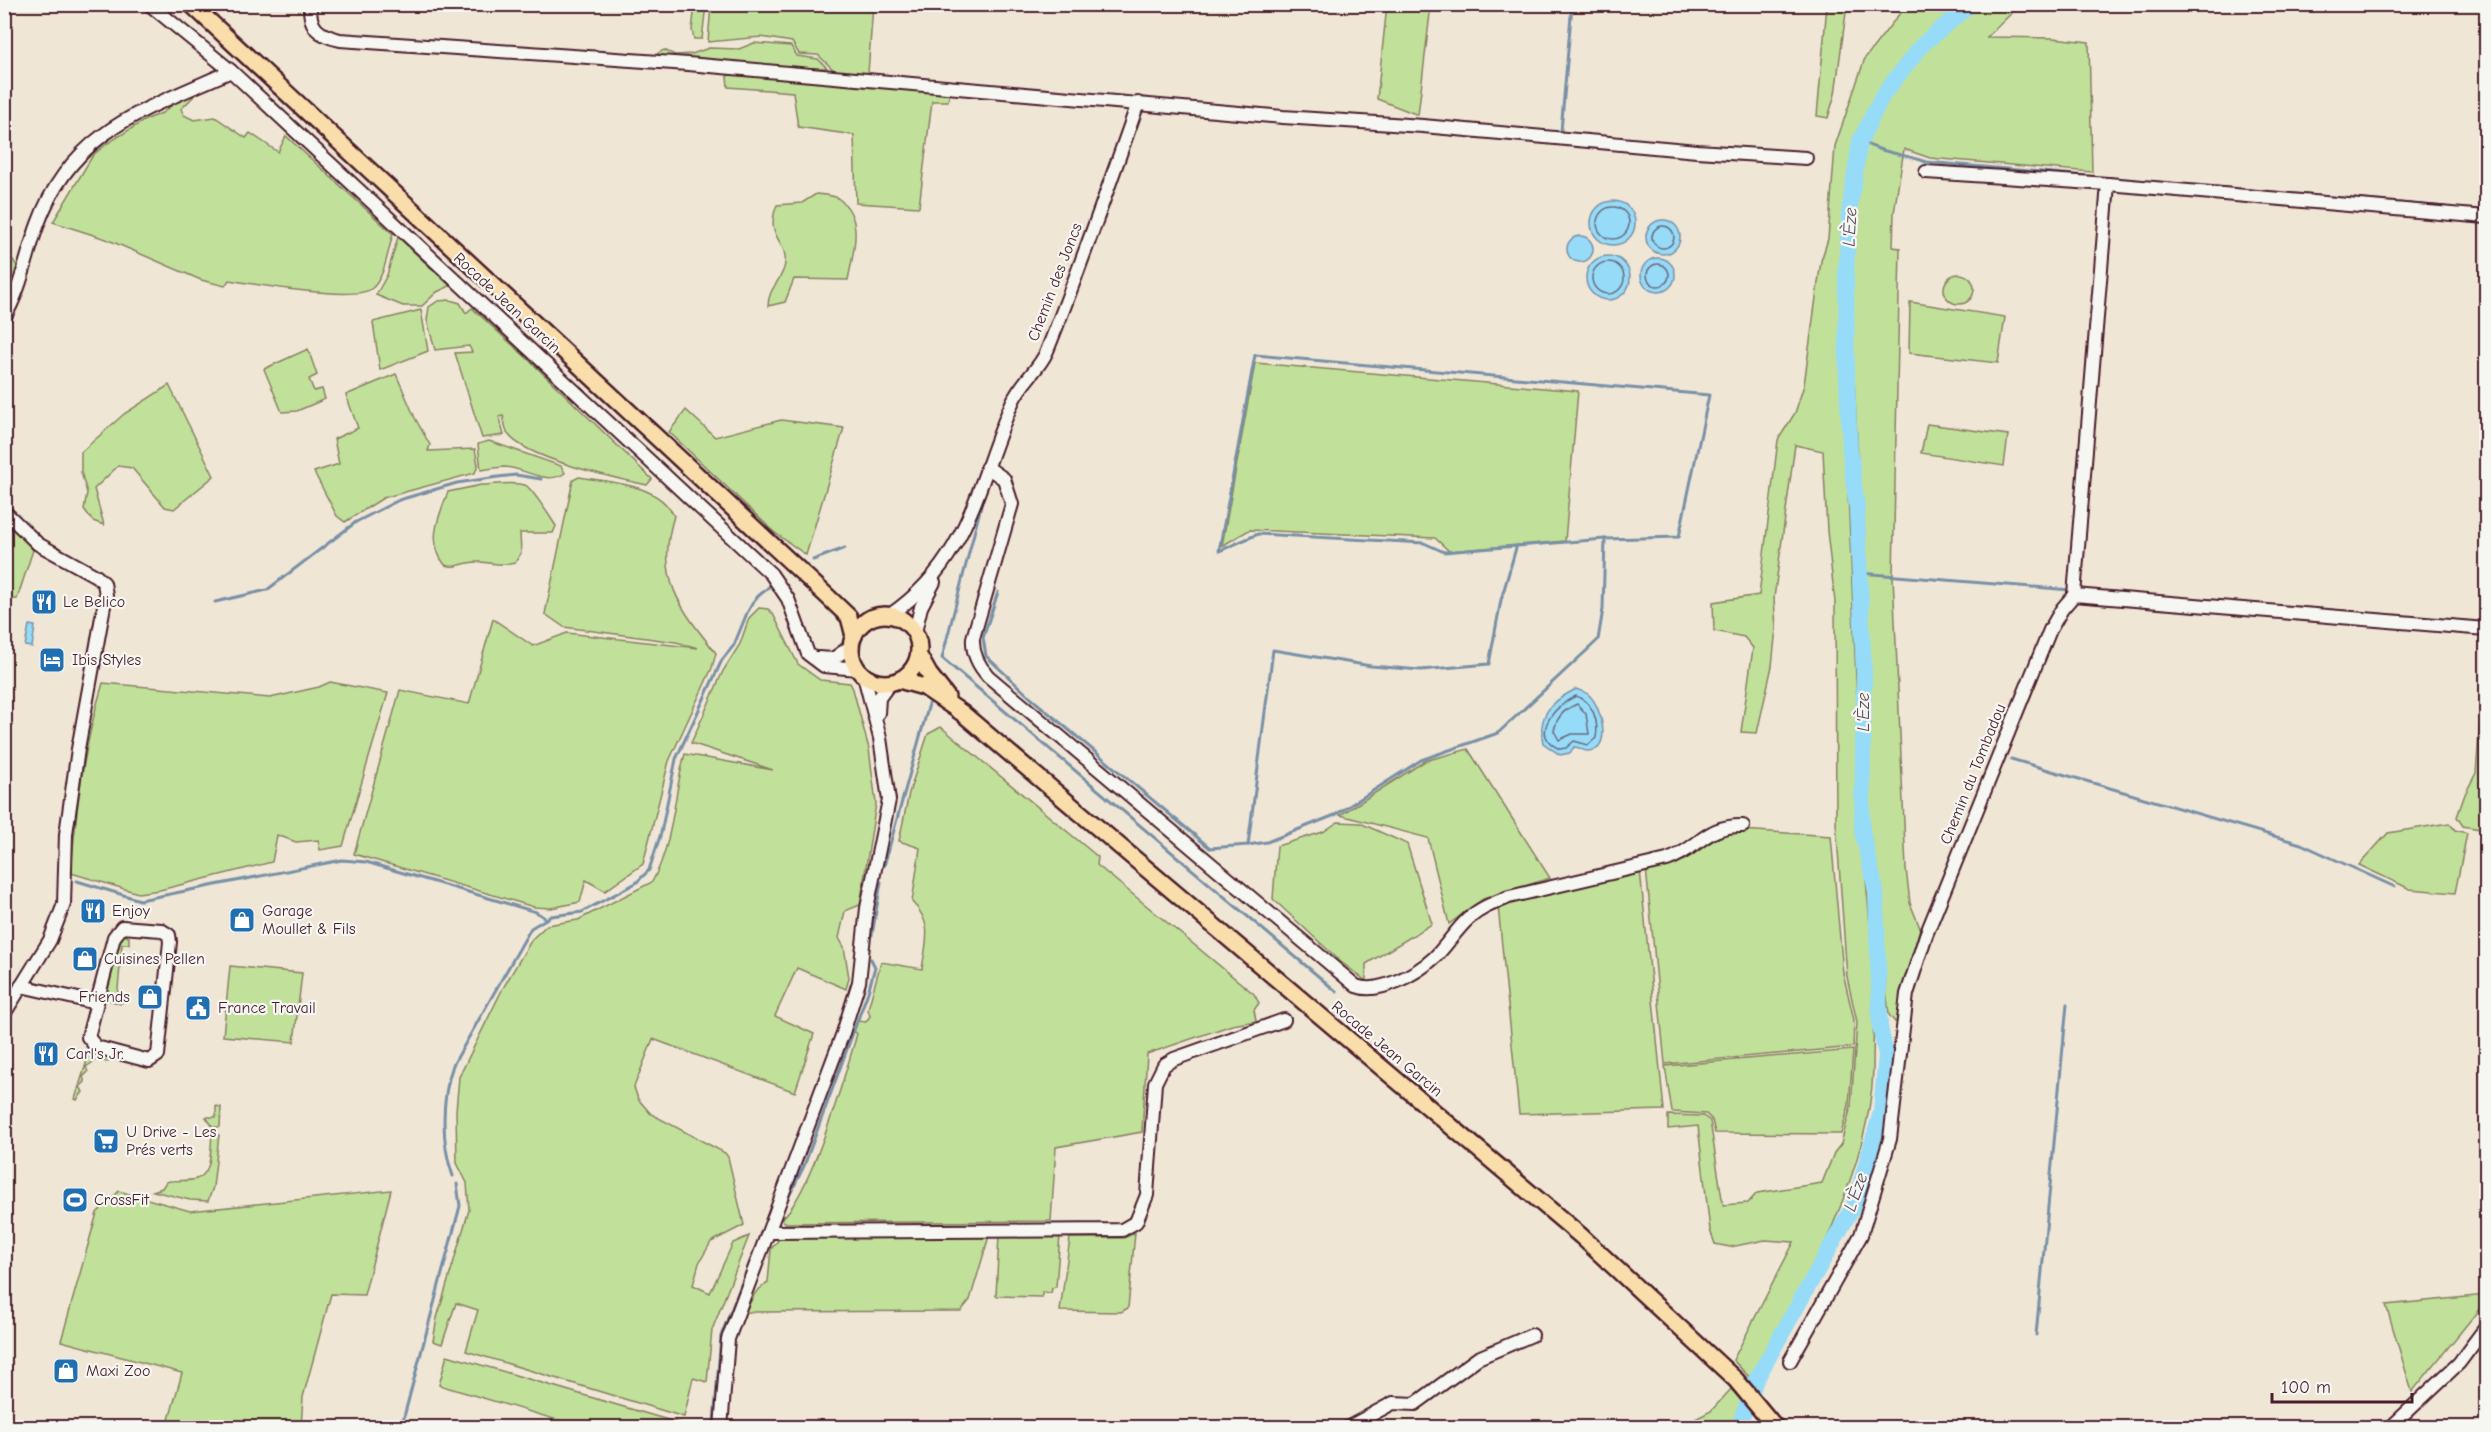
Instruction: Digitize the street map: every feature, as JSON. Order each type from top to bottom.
[{"type":"main road","name":"Rocade Jean Garcin","points":[[191,4],[849,617],[852,641]]},
{"type":"main road","name":"Rocade Jean Garcin","points":[[826,595],[858,614],[884,615]]},
{"type":"main road","points":[[884,615],[900,618],[915,632],[919,656],[912,670],[894,681],[880,683],[861,672],[852,641],[868,619],[884,615]]},
{"type":"main road","name":"Rocade Jean Garcin","points":[[919,656],[929,674],[962,713]]},
{"type":"main road","name":"Rocade Jean Garcin","points":[[894,681],[924,687],[962,713],[1581,1236],[1709,1353],[1736,1380],[1776,1428]]},
{"type":"street","name":"Rocade Jean Garcin","points":[[149,4],[231,71],[771,574],[788,599],[808,654]]},
{"type":"street","points":[[310,4],[313,27],[318,33],[340,40],[688,64],[1283,117],[1423,126],[1697,151],[1806,158]]},
{"type":"street","points":[[4,318],[20,288],[40,218],[52,194],[80,152],[93,140],[141,111],[231,71]]},
{"type":"street","name":"Chemin des Joncs","points":[[915,632],[923,601],[962,536],[1018,390],[1046,354],[1138,103]]},
{"type":"street","points":[[1926,172],[2108,184],[2487,217]]},
{"type":"street","points":[[2108,184],[2074,595],[2487,628]]},
{"type":"street","points":[[987,467],[1004,479],[1012,504],[973,638],[974,651],[979,665],[988,676],[1356,986],[1377,987],[1416,971],[1436,956],[1468,919],[1486,906],[1509,897],[1667,860],[1677,856],[1719,827],[1743,826]]},
{"type":"street","points":[[4,511],[38,544],[96,576],[104,583],[106,595],[78,749],[66,834],[64,904],[50,940],[4,1014]]},
{"type":"street","name":"Chemin des Joncs","points":[[884,615],[914,597],[945,563]]},
{"type":"street","name":"Chemin du Tombadou","points":[[1790,1361],[1861,1235],[1890,1139],[1907,994],[1926,934],[2050,630],[2062,609],[2074,595]]},
{"type":"street","points":[[808,654],[825,660],[832,659],[852,641]]},
{"type":"street","points":[[808,654],[824,666],[861,672],[880,738]]},
{"type":"street","points":[[721,1428],[728,1339],[843,1033],[859,981],[867,908],[889,800],[880,738],[878,703],[894,681]]},
{"type":"street","points":[[122,927],[133,927],[161,930],[169,935],[166,992],[156,1059],[149,1061],[96,1047],[90,1042],[88,1037],[96,1003],[117,931],[122,927]]},
{"type":"street","points":[[21,987],[96,1003]]},
{"type":"street","points":[[769,1232],[1020,1229],[1114,1231],[1131,1227],[1139,1216],[1147,1195],[1155,1083],[1159,1072],[1174,1059],[1284,1020]]},
{"type":"street","points":[[2390,1428],[2459,1363],[2487,1327]]},
{"type":"street","points":[[1347,1428],[1393,1403],[1415,1404],[1478,1358],[1532,1335]]},
{"type":"green space","points":[[1907,4],[1961,5],[1925,34],[1896,68],[1860,134],[1848,184],[1842,353],[1862,832],[1873,980],[1873,1069],[1869,1107],[1860,1147],[1831,1230],[1792,1310],[1752,1380],[1733,1360],[1794,1242],[1765,1240],[1730,1247],[1715,1244],[1710,1230],[1698,1126],[1668,1129],[1668,1115],[1703,1116],[1710,1121],[1723,1205],[1748,1203],[1757,1193],[1822,1183],[1834,1153],[1841,1144],[1851,1106],[1857,1022],[1847,977],[1836,822],[1835,602],[1827,531],[1823,451],[1795,445],[1774,598],[1776,628],[1772,666],[1757,733],[1741,732],[1753,648],[1744,637],[1714,631],[1713,602],[1759,595],[1778,440],[1795,413],[1804,385],[1821,261],[1828,239],[1835,146],[1865,58]]},
{"type":"green space","points":[[695,5],[706,5],[702,39],[694,39],[692,30]]},
{"type":"green space","points":[[711,5],[873,5],[868,73],[835,71],[818,55],[799,54],[792,42],[761,37],[708,42]]},
{"type":"green space","points":[[1387,5],[1431,5],[1418,115],[1377,99]]},
{"type":"green space","points":[[1827,5],[1847,5],[1835,94],[1828,118],[1817,116]]},
{"type":"green space","points":[[1975,5],[2020,5],[1987,37],[2053,38],[2089,42],[2092,172],[1930,158],[1904,149],[1894,213],[1893,247],[1900,248],[1893,576],[1906,869],[1910,903],[1920,928],[1902,994],[1900,1019],[1895,1022],[1889,1015],[1886,989],[1879,873],[1865,830],[1868,665],[1849,274],[1856,182],[1863,140],[1889,92],[1922,54]]},
{"type":"green space","points":[[754,43],[791,46],[797,56],[818,59],[827,68],[766,68],[660,58],[658,53],[664,50],[675,55],[692,54],[709,48],[739,49]]},
{"type":"green space","points":[[735,74],[950,92],[948,101],[932,101],[919,207],[856,203],[854,135],[798,127],[793,92],[728,87],[727,76]]},
{"type":"green space","points":[[184,96],[194,96],[181,109],[184,115],[194,120],[215,117],[246,138],[250,133],[278,152],[286,136],[393,234],[383,271],[371,289],[362,292],[327,293],[229,280],[225,286],[201,280],[106,239],[53,222],[93,155],[145,120],[162,113]]},
{"type":"green space","points":[[816,194],[837,198],[847,207],[852,216],[855,236],[848,280],[794,279],[785,302],[768,306],[785,263],[783,249],[773,224],[777,205],[802,203]]},
{"type":"green space","points":[[398,237],[450,286],[437,292],[422,306],[403,306],[376,295],[387,275]]},
{"type":"green space","points":[[5,258],[13,260],[19,269],[16,283],[5,304],[10,276],[5,270]]},
{"type":"green space","points":[[1959,274],[1970,278],[1974,289],[1970,300],[1959,304],[1948,300],[1944,289],[1948,278]]},
{"type":"green space","points":[[450,300],[460,303],[466,313],[472,308],[530,361],[652,479],[647,485],[573,466],[532,451],[517,443],[508,434],[503,416],[499,417],[504,435],[482,438],[455,353],[472,352],[469,346],[435,350],[427,320],[429,307],[438,301]]},
{"type":"green space","points":[[1910,302],[2005,317],[1998,363],[1909,353]]},
{"type":"green space","points":[[421,310],[428,351],[380,370],[373,322]]},
{"type":"green space","points":[[308,349],[317,375],[309,379],[314,391],[322,389],[325,399],[297,411],[282,412],[264,369]]},
{"type":"green space","points":[[1255,363],[1578,391],[1565,541],[1449,551],[1435,538],[1249,530],[1222,546]]},
{"type":"green space","points":[[396,374],[415,418],[430,445],[428,451],[475,449],[478,465],[475,473],[383,498],[345,522],[337,516],[314,472],[339,464],[334,439],[358,428],[346,395]]},
{"type":"green space","points":[[169,385],[214,476],[174,509],[165,507],[132,468],[118,466],[94,489],[104,525],[93,521],[84,509],[87,493],[81,472],[81,452],[124,414]]},
{"type":"green space","points":[[686,410],[715,437],[781,420],[844,428],[806,555],[774,532],[669,432]]},
{"type":"green space","points":[[1927,424],[2008,435],[2004,466],[1921,453]]},
{"type":"green space","points":[[489,441],[561,466],[565,473],[551,478],[505,467],[481,470],[478,444]]},
{"type":"green space","points":[[579,477],[633,486],[657,497],[667,505],[674,516],[667,557],[674,590],[691,621],[716,653],[712,668],[669,761],[643,864],[605,891],[586,880],[580,902],[551,908],[534,907],[354,854],[400,690],[469,704],[493,619],[533,646],[567,633],[698,648],[676,642],[564,627],[545,614],[573,480]]},
{"type":"green space","points":[[509,483],[528,487],[556,526],[553,533],[520,533],[521,553],[515,563],[477,562],[445,565],[439,556],[435,538],[438,520],[448,492],[481,485]]},
{"type":"green space","points":[[4,516],[33,550],[17,599],[5,600]]},
{"type":"green space","points":[[759,608],[768,609],[773,614],[798,664],[820,680],[850,683],[869,749],[876,803],[860,905],[845,911],[839,938],[844,947],[849,978],[846,989],[797,968],[775,1016],[814,1034],[795,1092],[653,1039],[634,1087],[638,1099],[651,1114],[725,1153],[728,1157],[744,1225],[711,1242],[699,1263],[693,1285],[710,1293],[733,1243],[749,1236],[712,1330],[707,1382],[693,1378],[684,1417],[466,1351],[478,1310],[456,1303],[442,1344],[433,1341],[437,1318],[469,1210],[467,1183],[457,1163],[456,1111],[459,1077],[503,988],[532,939],[547,925],[578,920],[652,882],[665,851],[685,754],[773,770],[691,743],[723,671],[740,644],[749,618]]},
{"type":"green space","points":[[2486,647],[2486,830],[2463,826],[2457,817],[2476,773]]},
{"type":"green space","points":[[330,682],[388,693],[343,846],[320,850],[318,840],[296,842],[277,835],[272,862],[160,890],[138,893],[71,873],[82,777],[96,706],[103,683],[270,698],[319,687]]},
{"type":"green space","points":[[941,727],[1098,857],[1097,865],[1254,994],[1259,1003],[1254,1010],[1256,1021],[1232,1025],[1147,1054],[1142,1132],[1056,1147],[1051,1221],[786,1223],[781,1219],[792,1207],[803,1187],[825,1133],[857,1034],[854,1031],[857,1021],[866,1022],[870,1016],[868,1009],[881,962],[922,969],[926,925],[919,910],[912,902],[920,848],[899,841],[909,793],[928,734]]},
{"type":"green space","points":[[1468,749],[1550,878],[1483,899],[1449,924],[1428,838],[1340,815],[1425,761]]},
{"type":"green space","points":[[1338,822],[1360,823],[1407,844],[1432,924],[1366,964],[1366,981],[1341,962],[1273,899],[1277,846],[1323,832]]},
{"type":"green space","points":[[2449,823],[2455,830],[2467,833],[2455,893],[2410,889],[2359,865],[2388,833]]},
{"type":"green space","points":[[1726,829],[1831,836],[1843,973],[1854,1020],[1853,1047],[1665,1064],[1646,868]]},
{"type":"green space","points":[[1640,870],[1664,1110],[1519,1114],[1498,906]]},
{"type":"green space","points":[[121,931],[127,932],[129,944],[122,944],[117,1000],[124,1001],[120,1004],[106,999]]},
{"type":"green space","points":[[230,966],[302,973],[294,1042],[223,1036]]},
{"type":"green space","points":[[1853,1050],[1849,1105],[1841,1134],[1715,1133],[1712,1120],[1706,1114],[1672,1112],[1665,1066]]},
{"type":"green space","points":[[90,1051],[114,1057],[107,1062],[96,1060],[86,1067],[88,1072],[83,1077],[85,1082],[80,1087],[83,1092],[77,1100],[75,1099]]},
{"type":"green space","points":[[216,1106],[221,1107],[220,1127],[213,1127],[206,1117],[216,1117]]},
{"type":"green space","points":[[212,1135],[219,1135],[213,1187],[208,1201],[190,1200],[153,1191],[162,1188],[166,1182],[193,1180],[201,1176],[210,1160]]},
{"type":"green space","points":[[391,1190],[364,1295],[331,1294],[303,1397],[301,1427],[167,1427],[182,1373],[61,1341],[97,1213],[119,1191],[190,1211]]},
{"type":"green space","points":[[1135,1233],[1128,1308],[1121,1312],[1060,1311],[1070,1238],[1124,1238]]},
{"type":"green space","points":[[999,1235],[1060,1235],[1056,1287],[1052,1288],[1051,1293],[1042,1292],[1042,1297],[996,1296]]},
{"type":"green space","points":[[989,1236],[970,1300],[961,1311],[745,1312],[756,1292],[768,1282],[771,1249],[780,1238]]},
{"type":"green space","points":[[2486,1295],[2486,1301],[2412,1392],[2386,1305]]},
{"type":"green space","points":[[447,1355],[692,1427],[581,1427],[439,1385]]},
{"type":"green space","points":[[1731,1389],[1743,1402],[1731,1427],[1682,1426],[1711,1411]]},
{"type":"water","points":[[1613,201],[1622,202],[1629,207],[1634,214],[1634,232],[1629,239],[1622,244],[1613,245],[1604,244],[1597,239],[1592,232],[1591,223],[1592,214],[1597,207],[1604,202]]},
{"type":"water","points":[[1663,220],[1675,225],[1680,237],[1675,249],[1663,254],[1651,249],[1646,237],[1651,225]]},
{"type":"water","points":[[1580,236],[1589,240],[1593,249],[1589,258],[1580,262],[1571,258],[1567,249],[1571,240]]},
{"type":"water","points":[[1608,256],[1617,257],[1624,262],[1629,269],[1629,287],[1624,294],[1617,299],[1608,300],[1599,299],[1592,294],[1587,287],[1586,278],[1587,269],[1592,262],[1599,257]]},
{"type":"water","points":[[1658,258],[1670,263],[1675,275],[1670,287],[1658,292],[1646,287],[1641,275],[1646,263]]},
{"type":"water","points":[[29,625],[35,626],[32,647],[25,646]]},
{"type":"water","points":[[1576,689],[1588,694],[1598,708],[1603,736],[1595,749],[1587,751],[1574,747],[1570,753],[1560,755],[1543,743],[1542,724],[1544,716],[1553,704]]},
{"type":"waterway","points":[[1561,131],[1572,4]]},
{"type":"waterway","name":"L'Èze","points":[[1738,1428],[1756,1380],[1855,1203],[1881,1112],[1886,1055],[1880,1027],[1876,891],[1862,831],[1864,675],[1857,509],[1850,451],[1847,377],[1846,275],[1849,213],[1860,141],[1883,95],[1922,45],[1971,4]]},
{"type":"waterway","points":[[1860,141],[1926,162],[2446,207]]},
{"type":"waterway","points":[[1255,355],[1709,395],[1679,537],[1605,539],[1444,552],[1424,543],[1258,534],[1219,551],[1255,355]]},
{"type":"waterway","points":[[215,602],[267,590],[356,522],[399,500],[457,483],[516,475],[541,479]]},
{"type":"waterway","points":[[981,506],[942,658],[1337,992]]},
{"type":"waterway","points":[[1248,845],[1267,842],[1335,815],[1421,760],[1498,733],[1598,640],[1603,609],[1605,539]]},
{"type":"waterway","points":[[813,560],[845,548]]},
{"type":"waterway","points":[[998,592],[983,638],[986,656],[1032,699],[1210,848],[1248,845],[1273,650],[1371,666],[1421,670],[1489,664],[1501,600],[1516,548]]},
{"type":"waterway","points":[[1860,573],[2070,590]]},
{"type":"waterway","points":[[453,1176],[446,1150],[444,1121],[446,1092],[453,1065],[531,928],[551,916],[582,912],[636,883],[649,870],[661,833],[676,759],[722,660],[734,645],[747,613],[755,599],[771,585]]},
{"type":"waterway","points":[[2197,599],[2486,623]]},
{"type":"waterway","points":[[884,866],[929,704]]},
{"type":"waterway","points":[[2011,759],[2301,844],[2395,887]]},
{"type":"waterway","points":[[77,881],[140,900],[342,860],[366,862],[536,912],[545,918]]},
{"type":"waterway","points":[[872,935],[881,882]]},
{"type":"waterway","points":[[781,1212],[804,1166],[868,992],[875,967],[871,959]]},
{"type":"waterway","points":[[2036,1335],[2067,1004]]},
{"type":"waterway","points":[[401,1428],[460,1206],[457,1184]]},
{"type":"waterway","points":[[714,1422],[721,1336],[759,1239]]},
{"type":"place","name":"Le Belico","points":[[44,602]]},
{"type":"place","name":"Ibis Styles","points":[[52,660]]},
{"type":"place","name":"Enjoy","points":[[93,911]]},
{"type":"place","name":"Garage Moullet & Fils","points":[[242,920]]},
{"type":"place","name":"Cuisines Pellen","points":[[85,959]]},
{"type":"place","name":"Friends","points":[[150,997]]},
{"type":"place","name":"France Travail","points":[[198,1008]]},
{"type":"place","name":"Carl's Jr.","points":[[46,1054]]},
{"type":"place","name":"U Drive - Les Prés verts","points":[[106,1141]]},
{"type":"place","name":"CrossFit","points":[[75,1200]]},
{"type":"place","name":"Maxi Zoo","points":[[66,1371]]}]
